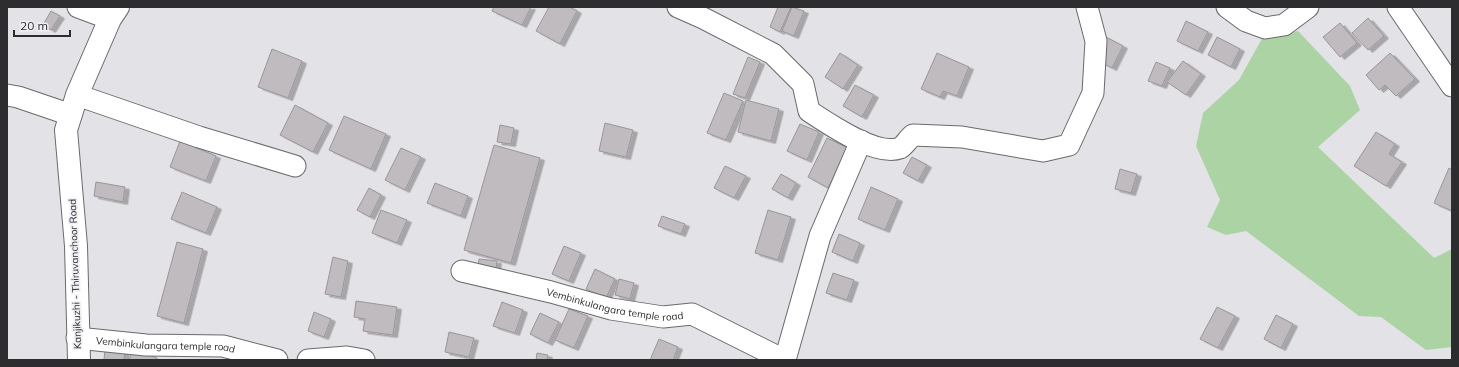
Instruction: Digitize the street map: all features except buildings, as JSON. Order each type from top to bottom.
[{"type":"main road","name":"Kanjikuzhi - Thiruvanchoor Road","points":[[79,360],[77,338],[76,246],[66,130],[74,105],[114,13]]},
{"type":"street","points":[[78,7],[114,13]]},
{"type":"street","points":[[678,7],[703,18],[773,54],[803,84],[809,111],[840,131],[861,141],[884,150],[900,148],[913,135],[962,137],[1043,151],[1070,145],[1093,93],[1096,41],[1087,7]]},
{"type":"street","points":[[1227,7],[1246,22],[1265,28],[1284,25],[1308,7]]},
{"type":"street","points":[[1398,7],[1452,86]]},
{"type":"street","points":[[7,95],[74,105],[199,137],[295,166]]},
{"type":"street","points":[[784,360],[820,236],[861,141]]},
{"type":"street","name":"Vembinkulangara temple road","points":[[462,271],[551,292],[611,309],[663,317],[692,314],[784,360]]},
{"type":"street","name":"Vembinkulangara temple road","points":[[77,338],[146,345],[223,346],[277,360]]},
{"type":"street","points":[[308,360],[347,357],[364,360]]},
{"type":"green space","points":[[1298,31],[1350,86],[1360,110],[1318,147],[1434,258],[1452,249],[1452,347],[1426,350],[1381,317],[1359,316],[1246,231],[1226,235],[1207,227],[1220,200],[1196,146],[1203,113],[1239,80],[1264,35],[1278,37]]}]
